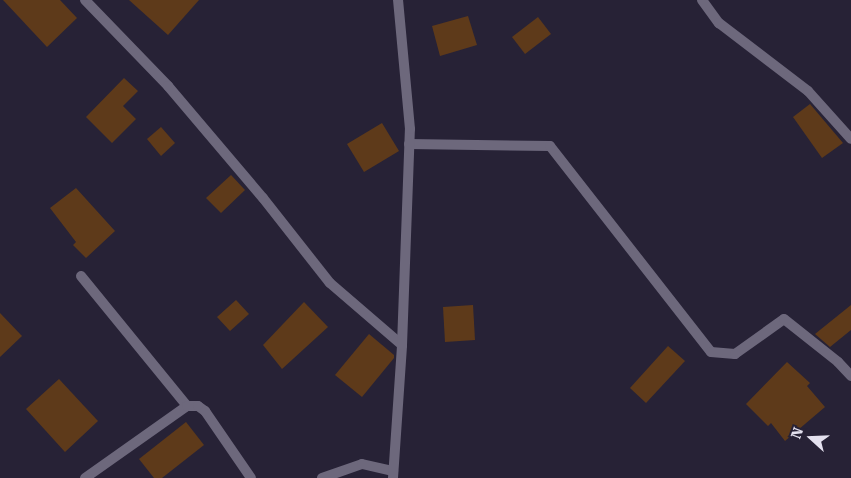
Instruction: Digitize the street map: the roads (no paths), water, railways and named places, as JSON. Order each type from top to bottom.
[{"type":"street","points":[[84,0],[168,86],[263,198],[330,283],[402,345]]},
{"type":"street","points":[[322,478],[362,464],[393,475],[402,345],[409,144],[398,0]]},
{"type":"street","points":[[702,0],[719,23],[808,91],[851,139]]},
{"type":"street","points":[[409,144],[550,146],[711,352],[735,354],[784,319],[838,362],[851,376]]},
{"type":"street","points":[[82,276],[187,406]]},
{"type":"street","points":[[85,478],[187,406],[198,406],[205,411],[252,478]]}]
